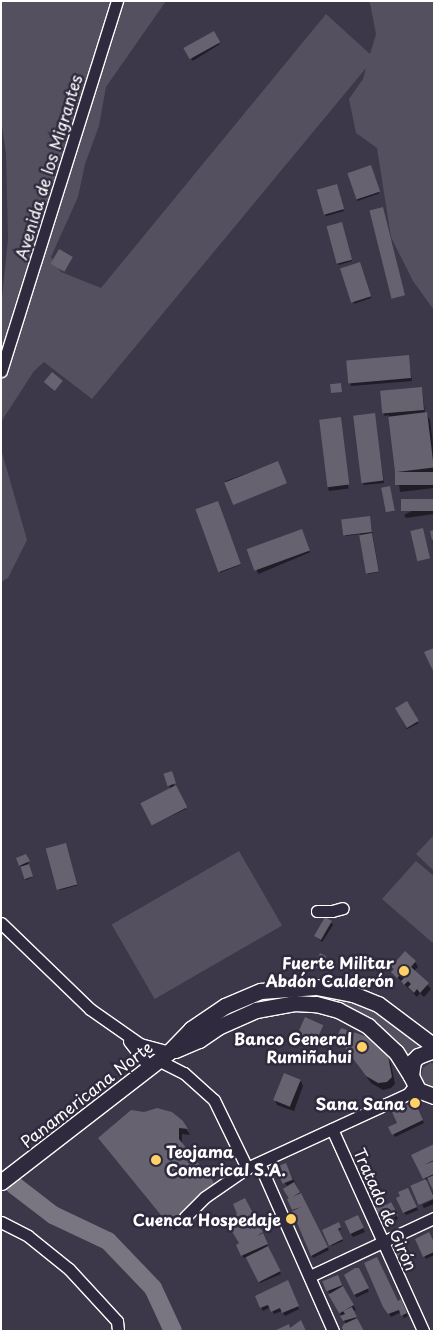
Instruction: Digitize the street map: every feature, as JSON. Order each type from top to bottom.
[{"type":"main road","name":"Panamericana Norte","points":[[1,1182],[159,1060],[192,1029],[226,1006],[245,996],[275,989],[316,987],[353,994],[378,1004],[434,1048],[418,1056],[413,1061],[420,1088]]},
{"type":"main road","name":"Panamericana Norte","points":[[159,1060],[256,1010],[294,1003],[316,1004],[338,1010],[368,1026],[396,1052],[434,1107]]},
{"type":"street","name":"Avenida de los Migrantes","points":[[1,371],[117,1]]},
{"type":"street","points":[[317,910],[332,911],[342,908]]},
{"type":"street","points":[[1,924],[90,1009],[159,1060],[184,1074],[214,1100],[247,1168]]},
{"type":"street","points":[[123,1034],[140,1044],[159,1060]]},
{"type":"street","points":[[185,1217],[205,1197],[247,1168],[420,1088]]},
{"type":"street","name":"Tratado de Girón","points":[[332,1129],[423,1331]]},
{"type":"street","points":[[259,1162],[333,1331]]},
{"type":"street","points":[[310,1276],[434,1218]]},
{"type":"street","points":[[1,1222],[28,1236],[70,1269],[117,1321],[118,1331]]},
{"type":"shaded area","points":[[1,1],[166,1],[106,87],[99,126],[85,164],[78,197],[51,257],[61,272],[101,288],[326,14],[370,54],[376,34],[370,3],[367,1],[434,1],[434,310],[413,281],[391,237],[377,148],[356,133],[349,99],[363,79],[366,68],[92,399],[44,362],[34,371],[1,422],[1,308],[8,239],[6,154],[1,119]]},
{"type":"shaded area","points":[[1,449],[27,540],[8,578],[1,582]]},
{"type":"shaded area","points":[[434,835],[434,871],[416,854]]},
{"type":"shaded area","points":[[239,851],[282,925],[155,999],[112,924]]},
{"type":"shaded area","points":[[416,861],[434,876],[434,944],[382,899]]},
{"type":"shaded area","points":[[304,991],[343,997],[366,1006],[385,1016],[424,1047],[409,1059],[372,1019],[331,999],[300,995]]},
{"type":"shaded area","points":[[430,1063],[434,1063],[434,1087],[424,1083],[421,1076],[423,1068]]},
{"type":"building","points":[[214,31],[220,42],[190,59],[183,48]]},
{"type":"building","points":[[371,165],[380,191],[356,200],[347,173]]},
{"type":"building","points":[[337,184],[344,209],[324,215],[317,190]]},
{"type":"building","points":[[383,207],[405,295],[391,299],[369,210]]},
{"type":"building","points":[[342,222],[352,260],[337,264],[327,226]]},
{"type":"building","points":[[59,249],[73,257],[64,272],[51,264]]},
{"type":"building","points":[[360,262],[371,296],[351,303],[340,268]]},
{"type":"building","points":[[409,355],[411,378],[348,383],[346,360]]},
{"type":"building","points":[[52,372],[63,381],[55,391],[44,382]]},
{"type":"building","points":[[341,383],[342,392],[331,393],[330,384]]},
{"type":"building","points":[[422,387],[424,410],[382,414],[380,391]]},
{"type":"building","points":[[427,412],[434,468],[395,472],[388,417]]},
{"type":"building","points":[[375,413],[383,480],[361,483],[353,416]]},
{"type":"building","points":[[341,417],[349,484],[327,487],[319,420]]},
{"type":"building","points":[[278,461],[287,483],[233,505],[224,483]]},
{"type":"building","points":[[395,472],[434,472],[434,485],[395,485]]},
{"type":"building","points":[[390,486],[395,511],[386,512],[381,488]]},
{"type":"building","points":[[401,499],[434,499],[434,511],[401,511]]},
{"type":"building","points":[[218,501],[241,564],[218,572],[195,509]]},
{"type":"building","points":[[370,516],[372,532],[343,535],[341,520]]},
{"type":"building","points":[[423,528],[430,558],[417,561],[410,531]]},
{"type":"building","points":[[302,529],[310,551],[254,571],[247,549]]},
{"type":"building","points":[[434,530],[434,539],[432,540],[430,531]]},
{"type":"building","points":[[372,533],[379,571],[366,574],[359,535]]},
{"type":"building","points":[[434,648],[434,673],[424,652]]},
{"type":"building","points":[[407,701],[419,721],[407,728],[395,708]]},
{"type":"building","points":[[172,771],[176,783],[167,786],[163,774]]},
{"type":"building","points":[[176,785],[187,807],[152,825],[140,803]]},
{"type":"building","points":[[66,843],[77,885],[57,890],[46,848]]},
{"type":"building","points":[[26,854],[30,861],[19,866],[16,858]]},
{"type":"building","points":[[29,864],[33,876],[24,879],[20,867]]},
{"type":"building","points":[[325,917],[332,921],[321,940],[314,936]]},
{"type":"building","name":"Fuerte Militar Abdón Calderón","points":[[405,951],[416,961],[411,967],[429,983],[420,993],[417,989],[414,993],[408,987],[411,984],[408,981],[404,985],[401,981],[404,978],[400,975],[397,978],[391,972],[394,969],[391,967]]},
{"type":"building","points":[[320,953],[326,956],[319,970],[313,966]]},
{"type":"building","points":[[305,1017],[323,1025],[314,1047],[295,1039]]},
{"type":"building","name":"Banco General Rumiñahui","points":[[341,1028],[371,1038],[388,1056],[392,1077],[387,1082],[378,1083],[366,1076],[337,1037]]},
{"type":"building","points":[[284,1073],[301,1080],[290,1107],[273,1100]]},
{"type":"building","points":[[415,1102],[423,1120],[392,1135],[388,1127],[397,1123],[392,1112]]},
{"type":"building","name":"Teojama Comerical S.A.","points":[[157,1108],[172,1112],[183,1121],[188,1129],[179,1128],[179,1139],[213,1181],[215,1188],[169,1225],[98,1138],[131,1110],[144,1112]]},
{"type":"building","points":[[434,1144],[434,1160],[424,1165],[434,1161],[434,1174],[423,1179],[411,1155]]},
{"type":"building","points":[[286,1163],[293,1180],[283,1184],[276,1167]]},
{"type":"building","points":[[434,1175],[434,1192],[427,1178]]},
{"type":"building","points":[[426,1179],[434,1198],[419,1205],[410,1186]]},
{"type":"building","points":[[294,1182],[300,1192],[289,1199],[283,1189]]},
{"type":"building","points":[[408,1188],[417,1207],[403,1213],[396,1198],[400,1196],[398,1192]]},
{"type":"building","points":[[301,1193],[328,1247],[311,1256],[292,1211],[301,1207],[292,1210],[287,1199]]},
{"type":"building","points":[[382,1197],[386,1205],[391,1202],[398,1215],[386,1221],[385,1218],[381,1220],[375,1206],[378,1205],[376,1200]]},
{"type":"building","points":[[245,1198],[263,1232],[257,1236],[263,1233],[268,1244],[241,1256],[236,1245],[239,1243],[225,1220],[237,1214],[233,1204]]},
{"type":"building","points":[[358,1215],[364,1228],[350,1234],[344,1221]]},
{"type":"building","points":[[339,1222],[341,1227],[338,1229],[343,1239],[329,1246],[322,1230]]},
{"type":"building","points":[[429,1232],[434,1242],[434,1252],[423,1257],[415,1239]]},
{"type":"building","points":[[403,1243],[408,1254],[399,1258],[394,1247]]},
{"type":"building","points":[[268,1246],[281,1271],[258,1282],[246,1257]]},
{"type":"building","points":[[377,1257],[398,1301],[401,1299],[407,1313],[401,1316],[399,1310],[388,1314],[383,1307],[364,1263]]},
{"type":"building","points":[[355,1268],[359,1268],[369,1288],[354,1295],[344,1275]]},
{"type":"building","points":[[338,1275],[342,1285],[326,1292],[322,1281]]},
{"type":"building","points":[[288,1280],[299,1306],[282,1313],[280,1308],[271,1312],[268,1305],[260,1308],[255,1296]]},
{"type":"building","points":[[343,1286],[354,1305],[339,1314],[328,1294]]},
{"type":"building","points":[[352,1307],[357,1317],[343,1321],[340,1316],[345,1314],[343,1311]]},
{"type":"building","points":[[357,1318],[364,1331],[343,1331],[342,1327],[344,1324]]},
{"type":"building","points":[[301,1320],[306,1331],[274,1331],[289,1324],[290,1328]]},
{"type":"waterway","points":[[14,1185],[53,1215],[108,1241],[153,1288],[173,1331]]},
{"type":"place","name":"Fuerte Militar Abdón Calderón","points":[[404,971]]},
{"type":"place","name":"Banco General Rumiñahui","points":[[362,1047]]},
{"type":"place","name":"Sana Sana","points":[[415,1103]]},
{"type":"place","name":"Teojama Comerical S.A.","points":[[156,1160]]},
{"type":"place","name":"Cuenca Hospedaje","points":[[291,1219]]}]
